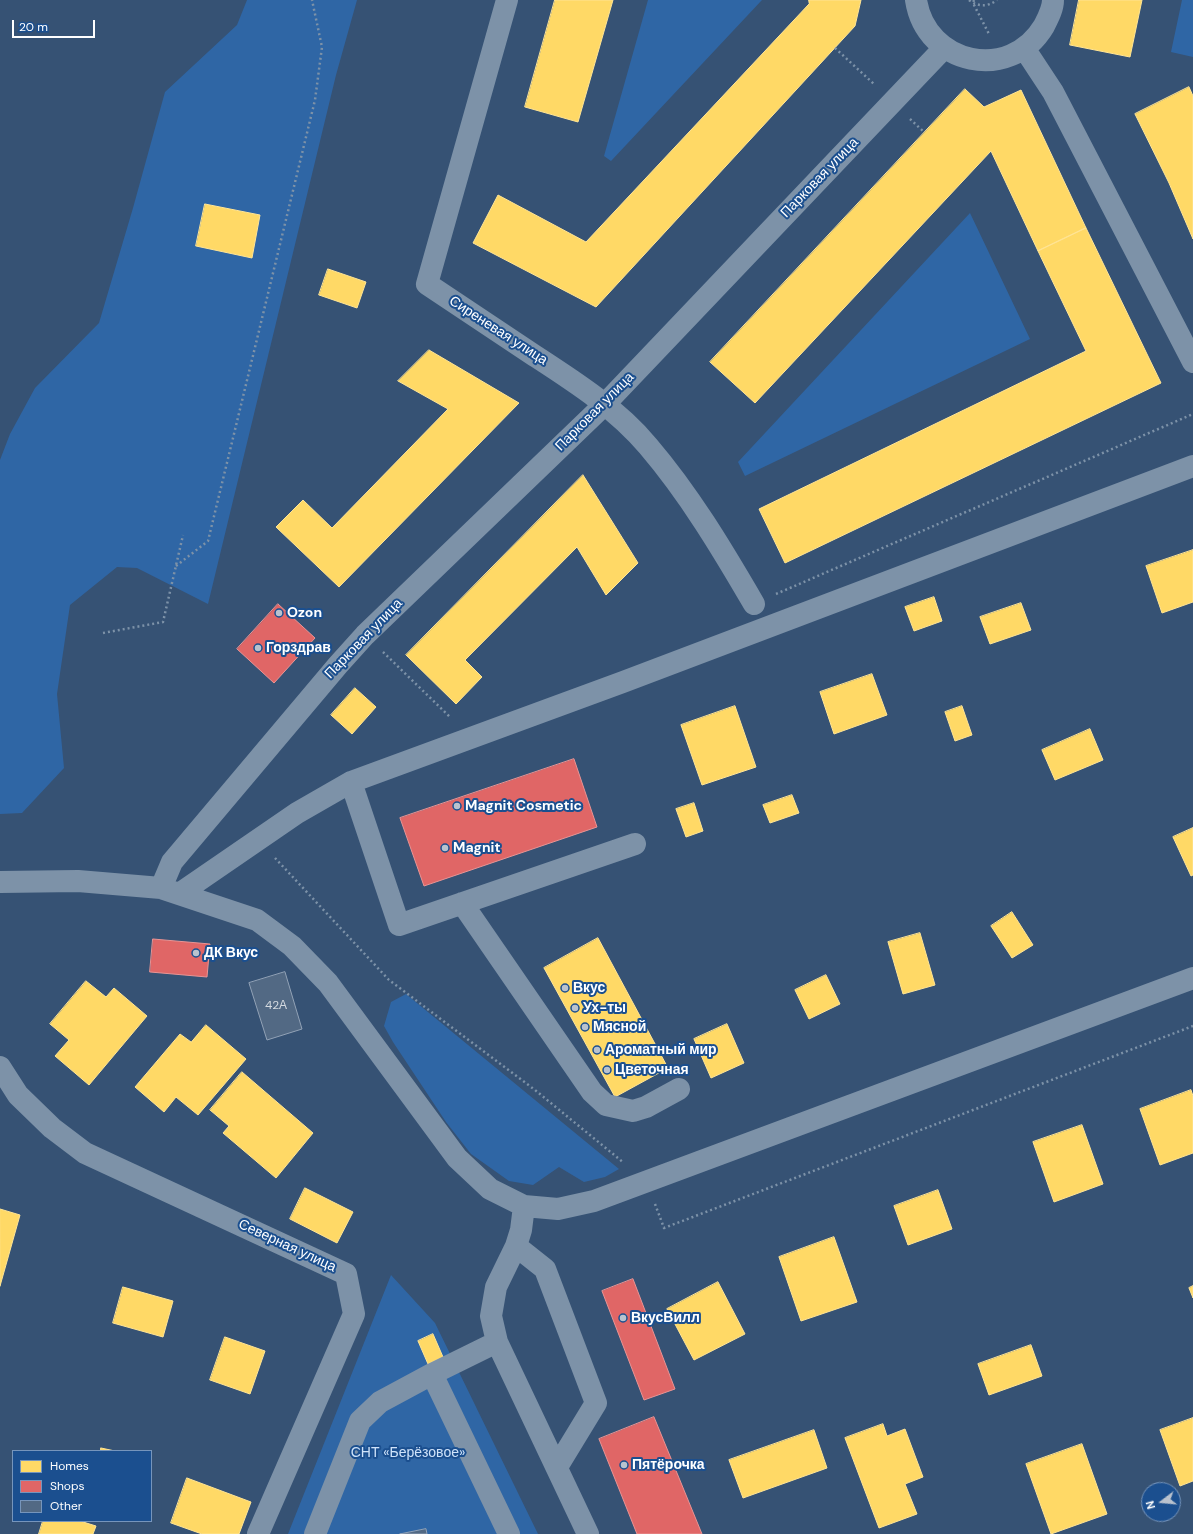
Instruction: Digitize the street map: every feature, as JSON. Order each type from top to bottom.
[{"type":"street","name":"Сиреневая улица","points":[[507,0],[427,284],[590,392],[605,404],[648,445],[679,485],[716,541],[754,604]]},
{"type":"street","points":[[916,0],[921,20],[927,30],[944,48],[966,58],[978,60],[1002,58],[1014,54],[1024,48],[1041,31],[1047,20],[1052,0]]},
{"type":"street","name":"Парковая улица","points":[[170,891],[172,862],[338,665],[366,635],[605,404],[944,48]]},
{"type":"street","points":[[1024,48],[1053,92],[1193,362]]},
{"type":"street","points":[[170,891],[297,813],[351,782],[623,682],[1193,466]]},
{"type":"street","points":[[351,782],[399,925],[635,844]]},
{"type":"street","points":[[0,882],[78,882],[170,891],[257,920],[292,946],[328,983],[457,1158],[490,1188],[524,1206],[558,1209],[594,1201],[1193,978]]},
{"type":"street","points":[[462,904],[592,1092],[606,1105],[633,1111],[646,1107],[679,1089]]},
{"type":"street","name":"Северная улица","points":[[0,1066],[18,1095],[52,1128],[85,1153],[346,1274],[354,1314],[258,1534]]},
{"type":"street","points":[[524,1206],[521,1230],[516,1246],[496,1287],[491,1316],[497,1342],[588,1534]]},
{"type":"street","points":[[516,1246],[545,1269],[596,1403],[557,1467]]},
{"type":"street","points":[[314,1534],[360,1421],[380,1402],[497,1342]]},
{"type":"street","points":[[432,1374],[510,1534]]},
{"type":"path","points":[[176,566],[208,541],[314,107],[322,47],[312,0]]},
{"type":"path","points":[[969,0],[984,5],[992,4],[997,0]]},
{"type":"path","points":[[974,2],[1002,58]]},
{"type":"path","points":[[103,633],[163,622],[183,535]]},
{"type":"green space","points":[[247,0],[357,0],[336,75],[208,604],[137,568],[117,567],[70,605],[57,694],[64,768],[22,813],[0,814],[0,460],[10,434],[35,388],[99,323],[165,92],[237,25]]},
{"type":"green space","points":[[648,0],[762,0],[611,161],[604,156]]},
{"type":"green space","points":[[1182,0],[1193,0],[1193,57],[1171,52]]},
{"type":"green space","points":[[970,213],[1030,339],[745,476],[738,462]]},
{"type":"green space","points":[[406,994],[619,1169],[605,1177],[584,1182],[559,1167],[533,1185],[509,1181],[471,1154],[446,1122],[384,1026],[391,1002]]},
{"type":"green space","name":"СНТ «Берёзовое»","points":[[391,1275],[435,1323],[538,1534],[288,1534]]},
{"type":"building: Homes","points":[[555,0],[613,0],[578,122],[525,107]]},
{"type":"building: Homes","points":[[809,0],[861,0],[855,26],[596,307],[473,243],[498,195],[586,242],[809,4]]},
{"type":"building: Homes","points":[[1079,0],[1142,0],[1130,57],[1070,45]]},
{"type":"building: Homes","points":[[1189,87],[1193,96],[1193,239],[1169,183],[1135,114]]},
{"type":"building: Homes","points":[[965,89],[984,107],[1021,90],[1086,228],[1038,251],[991,151],[755,403],[710,362]]},
{"type":"building: Homes","points":[[205,204],[260,215],[252,258],[196,246]]},
{"type":"building: Homes","points":[[1086,228],[1161,383],[785,563],[759,509],[1086,351],[1038,251]]},
{"type":"building: Homes","points":[[328,269],[366,282],[357,308],[319,295]]},
{"type":"building: Homes","points":[[429,350],[519,403],[339,587],[276,527],[303,500],[332,528],[448,409],[398,381]]},
{"type":"building: Homes","points":[[583,475],[638,563],[606,595],[577,547],[465,660],[482,677],[456,704],[406,655]]},
{"type":"building: Homes","points":[[1193,550],[1193,602],[1162,613],[1146,566]]},
{"type":"building: Homes","points":[[934,597],[942,621],[914,631],[905,607]]},
{"type":"building: Homes","points":[[1021,603],[1031,630],[990,644],[980,617]]},
{"type":"building: Homes","points":[[872,674],[887,715],[834,734],[820,692]]},
{"type":"building: Homes","points":[[355,688],[376,707],[352,734],[331,715]]},
{"type":"building: Homes","points":[[735,706],[756,767],[702,785],[681,725]]},
{"type":"building: Homes","points":[[962,706],[972,735],[955,741],[945,712]]},
{"type":"building: Homes","points":[[1090,729],[1103,760],[1055,780],[1042,750]]},
{"type":"building: Homes","points":[[792,795],[799,813],[770,823],[763,805]]},
{"type":"building: Homes","points":[[694,803],[703,831],[686,837],[676,809]]},
{"type":"building: Homes","points":[[1193,828],[1193,875],[1191,876],[1173,837]]},
{"type":"building: Homes","points":[[1012,912],[1033,945],[1012,958],[991,926]]},
{"type":"building: Homes","points":[[920,933],[935,985],[903,994],[888,942]]},
{"type":"building: Homes","points":[[598,938],[668,1068],[615,1097],[544,968]]},
{"type":"building: Homes","points":[[826,975],[840,1004],[809,1019],[795,990]]},
{"type":"building: Homes","points":[[86,981],[106,997],[114,988],[147,1016],[89,1085],[55,1056],[69,1040],[50,1024]]},
{"type":"building: Homes","points":[[727,1024],[744,1063],[711,1078],[694,1039]]},
{"type":"building: Homes","points":[[206,1025],[246,1059],[198,1115],[176,1097],[164,1112],[135,1087],[180,1034],[191,1042]]},
{"type":"building: Homes","points":[[242,1072],[313,1133],[276,1178],[223,1133],[229,1126],[210,1110]]},
{"type":"building: Homes","points":[[1191,1090],[1193,1096],[1193,1153],[1160,1165],[1140,1109]]},
{"type":"building: Homes","points":[[1082,1125],[1103,1184],[1054,1202],[1033,1142]]},
{"type":"building: Homes","points":[[305,1188],[353,1212],[337,1243],[290,1219]]},
{"type":"building: Homes","points":[[938,1190],[952,1229],[908,1245],[894,1206]]},
{"type":"building: Homes","points":[[0,1209],[20,1215],[0,1286]]},
{"type":"building: Homes","points":[[834,1237],[857,1302],[801,1321],[779,1257]]},
{"type":"building: Homes","points":[[718,1282],[745,1334],[694,1360],[667,1309]]},
{"type":"building: Homes","points":[[1193,1286],[1193,1298],[1189,1288]]},
{"type":"building: Homes","points":[[123,1287],[173,1301],[163,1337],[113,1323]]},
{"type":"building: Homes","points":[[433,1334],[443,1357],[428,1364],[418,1341]]},
{"type":"building: Homes","points":[[225,1337],[265,1351],[250,1394],[210,1380]]},
{"type":"building: Homes","points":[[1031,1345],[1042,1376],[989,1395],[978,1364]]},
{"type":"building: Homes","points":[[1193,1418],[1193,1481],[1181,1486],[1181,1482],[1179,1482],[1160,1430]]},
{"type":"building: Homes","points":[[883,1424],[887,1436],[905,1429],[923,1477],[905,1484],[917,1514],[879,1528],[845,1438]]},
{"type":"building: Homes","points":[[814,1430],[827,1468],[743,1498],[729,1460]]},
{"type":"building: Homes","points":[[1082,1444],[1107,1514],[1051,1534],[1026,1464]]},
{"type":"building: Homes","points":[[187,1478],[251,1502],[239,1534],[202,1534],[171,1523]]},
{"type":"building: Homes","points":[[43,1522],[83,1522],[96,1526],[93,1534],[39,1534]]},
{"type":"building: Shops","points":[[278,604],[315,638],[274,683],[237,649]]},
{"type":"building: Shops","points":[[574,759],[597,827],[424,886],[400,818]]},
{"type":"building: Shops","points":[[153,939],[210,944],[207,977],[150,972]]},
{"type":"building: Shops","points":[[633,1279],[675,1389],[644,1400],[602,1291]]},
{"type":"building: Shops","points":[[654,1417],[702,1534],[637,1534],[599,1439]]},
{"type":"building: Other","points":[[285,972],[302,1029],[267,1040],[249,983]]},
{"type":"building: Other","points":[[426,1529],[427,1534],[400,1534]]},
{"type":"place","name":"Ozon","points":[[279,613]]},
{"type":"place","name":"Горздрав","points":[[258,648]]},
{"type":"place","name":"Magnit Cosmetic","points":[[457,806]]},
{"type":"place","name":"Magnit","points":[[445,848]]},
{"type":"place","name":"ДК Вкус","points":[[196,953]]},
{"type":"place","name":"Вкус","points":[[565,988]]},
{"type":"place","name":"Ух-ты","points":[[575,1008]]},
{"type":"place","name":"Мясной","points":[[585,1027]]},
{"type":"place","name":"Ароматный мир","points":[[597,1050]]},
{"type":"place","name":"Цветочная","points":[[607,1070]]},
{"type":"place","name":"ВкусВилл","points":[[623,1318]]},
{"type":"place","name":"Пятёрочка","points":[[624,1465]]}]
